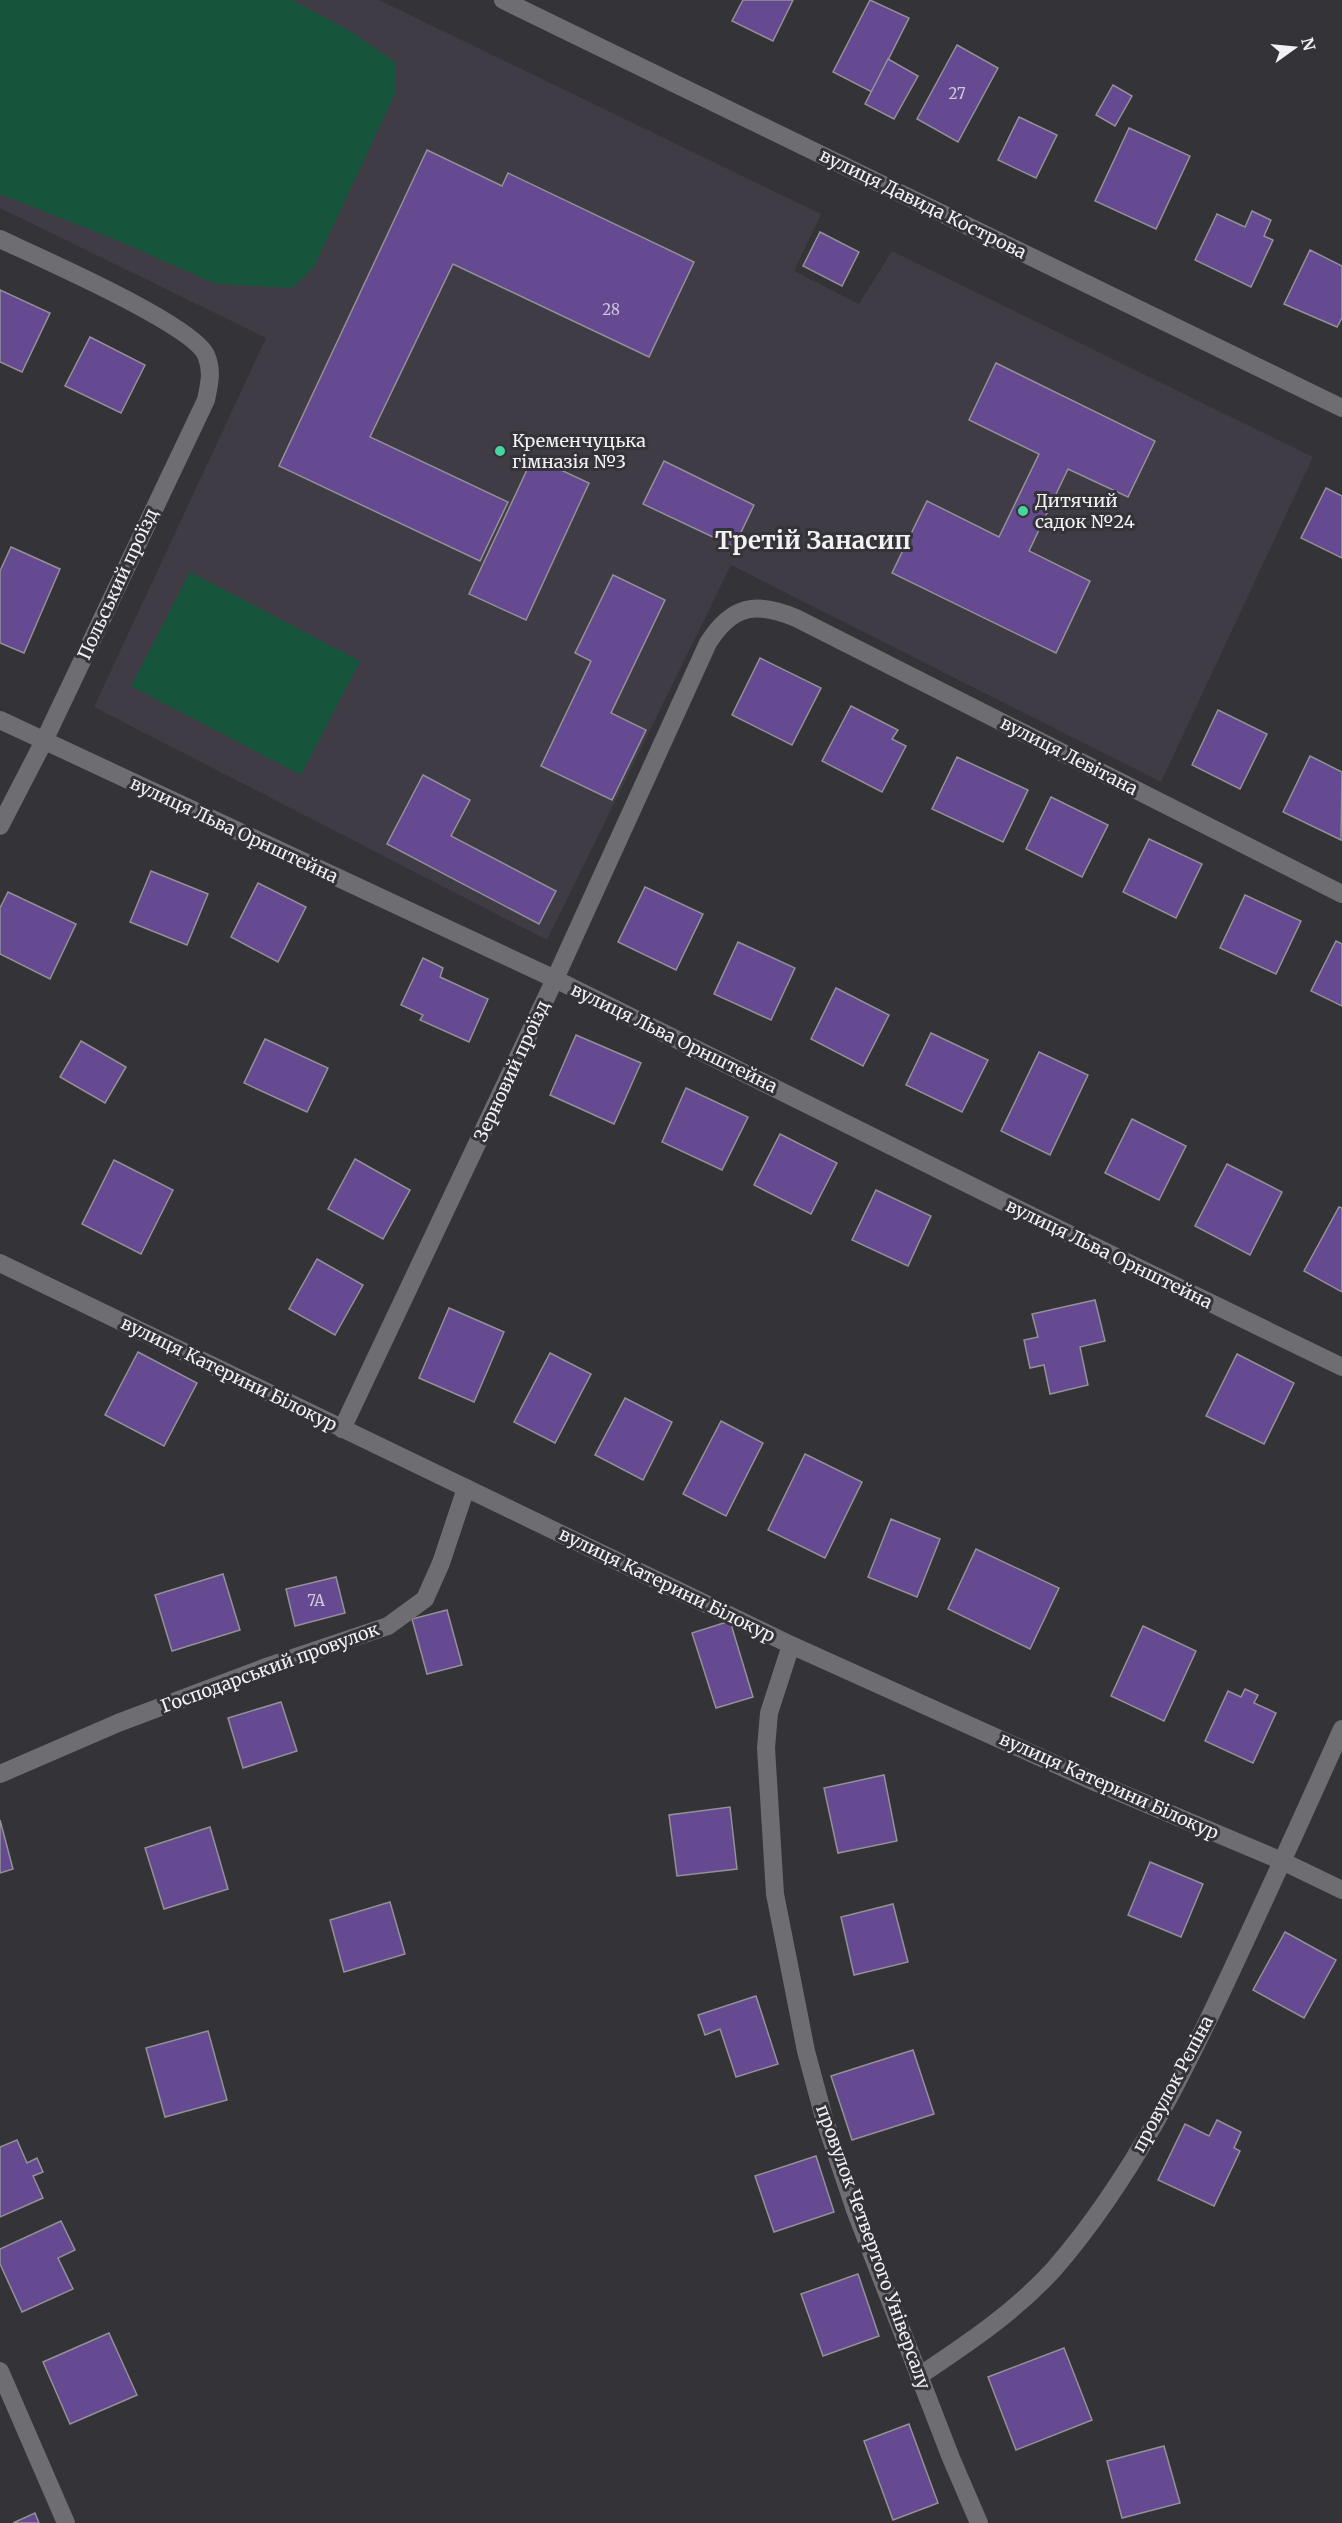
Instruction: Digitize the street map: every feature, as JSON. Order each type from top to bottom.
[{"type":"street","name":"вулиця Давида Кострова","points":[[503,0],[1342,408]]},
{"type":"street","name":"Польський проїзд","points":[[0,239],[167,322],[194,339],[206,355],[211,377],[206,400],[44,741],[0,826]]},
{"type":"street","name":"Зерновий проїзд","points":[[342,1429],[555,979],[708,643],[716,630],[728,618],[743,609],[762,608],[780,611],[796,618]]},
{"type":"street","name":"вулиця Левітана","points":[[796,618],[1342,894]]},
{"type":"street","name":"вулиця Льва Орнштейна","points":[[0,720],[555,979],[1342,1367]]},
{"type":"street","name":"вулиця Катерини Білокур","points":[[0,1263],[791,1645],[1097,1783],[1282,1861],[1342,1890]]},
{"type":"street","name":"Господарський провулок","points":[[0,1774],[118,1723],[266,1667],[388,1626],[425,1599],[441,1563],[466,1488]]},
{"type":"street","name":"провулок Четвертого Універсалу","points":[[791,1645],[769,1713],[766,1748],[775,1894],[806,2050],[824,2118],[855,2210],[979,2523]]},
{"type":"street","name":"провулок Рєпіна","points":[[919,2376],[1006,2314],[1053,2269],[1109,2195],[1159,2116],[1190,2059],[1342,1729]]},
{"type":"street","points":[[0,2371],[66,2523]]},
{"type":"shaded area","name":"Кременчуцька гімназія №3","points":[[0,0],[379,0],[821,214],[794,271],[859,304],[892,251],[1313,457],[1161,782],[731,565],[547,940],[94,707],[266,338],[0,208]]},
{"type":"green space","points":[[0,0],[292,0],[350,31],[396,63],[395,94],[314,267],[292,288],[216,284],[114,239],[0,194]]},
{"type":"green space","points":[[190,572],[360,661],[301,775],[131,686]]},
{"type":"building","points":[[743,0],[793,0],[773,41],[732,21]]},
{"type":"building","points":[[870,0],[909,18],[872,92],[833,72]]},
{"type":"building","points":[[957,45],[998,68],[958,142],[917,119]]},
{"type":"building","points":[[888,59],[918,76],[894,119],[865,104]]},
{"type":"building","points":[[1113,85],[1132,96],[1115,126],[1096,115]]},
{"type":"building","points":[[1019,117],[1057,135],[1036,178],[998,160]]},
{"type":"building","points":[[1129,128],[1190,156],[1156,229],[1095,201]]},
{"type":"building","points":[[427,150],[502,186],[508,173],[694,262],[649,357],[453,264],[370,437],[508,502],[480,561],[279,466]]},
{"type":"building","points":[[1252,211],[1271,220],[1264,236],[1273,240],[1251,287],[1195,260],[1217,214],[1245,227]]},
{"type":"building","points":[[820,232],[859,252],[842,286],[803,266]]},
{"type":"building","points":[[1310,250],[1342,266],[1342,318],[1337,327],[1284,304]]},
{"type":"building","points":[[0,290],[50,313],[22,372],[0,362]]},
{"type":"building","points":[[90,337],[145,365],[121,413],[65,386]]},
{"type":"building","points":[[996,363],[1155,441],[1128,497],[1068,469],[1029,551],[1090,581],[1056,653],[892,573],[927,501],[999,537],[1039,454],[969,420]]},
{"type":"building","points":[[533,457],[589,483],[526,620],[469,594]]},
{"type":"building","points":[[664,461],[754,505],[734,547],[643,504]]},
{"type":"building","points":[[1326,488],[1342,496],[1342,558],[1301,538]]},
{"type":"building","points":[[11,547],[60,569],[24,653],[0,643],[0,571]]},
{"type":"building","points":[[613,575],[665,600],[611,713],[646,730],[612,800],[541,766],[591,661],[575,653]]},
{"type":"building","points":[[760,658],[821,688],[792,745],[732,715]]},
{"type":"building","points":[[851,706],[898,730],[892,739],[906,746],[882,792],[822,761]]},
{"type":"building","points":[[1218,710],[1267,734],[1240,789],[1192,765]]},
{"type":"building","points":[[1310,756],[1342,772],[1341,840],[1283,812]]},
{"type":"building","points":[[957,757],[1028,790],[1003,842],[932,809]]},
{"type":"building","points":[[423,775],[470,800],[451,836],[556,891],[539,924],[387,844]]},
{"type":"building","points":[[1051,797],[1108,825],[1082,877],[1026,849]]},
{"type":"building","points":[[1149,839],[1202,864],[1176,918],[1123,892]]},
{"type":"building","points":[[151,871],[208,894],[187,945],[130,922]]},
{"type":"building","points":[[258,883],[306,907],[278,962],[231,937]]},
{"type":"building","points":[[645,887],[703,914],[676,970],[618,942]]},
{"type":"building","points":[[8,892],[76,924],[50,979],[0,954],[0,908]]},
{"type":"building","points":[[1245,895],[1301,921],[1276,974],[1220,948]]},
{"type":"building","points":[[1336,941],[1342,944],[1342,1006],[1311,991]]},
{"type":"building","points":[[738,942],[795,968],[771,1020],[714,994]]},
{"type":"building","points":[[423,958],[443,968],[440,977],[488,999],[469,1042],[420,1020],[423,1015],[401,1005]]},
{"type":"building","points":[[836,988],[889,1015],[863,1066],[811,1039]]},
{"type":"building","points":[[931,1033],[988,1060],[962,1112],[906,1085]]},
{"type":"building","points":[[576,1035],[641,1063],[614,1124],[550,1095]]},
{"type":"building","points":[[265,1039],[328,1068],[307,1112],[244,1083]]},
{"type":"building","points":[[81,1041],[126,1067],[105,1103],[60,1077]]},
{"type":"building","points":[[1039,1052],[1088,1075],[1050,1155],[1001,1131]]},
{"type":"building","points":[[686,1088],[748,1117],[722,1170],[662,1142]]},
{"type":"building","points":[[1132,1119],[1186,1146],[1159,1200],[1105,1173]]},
{"type":"building","points":[[780,1134],[837,1163],[811,1214],[754,1185]]},
{"type":"building","points":[[355,1159],[410,1190],[383,1239],[328,1209]]},
{"type":"building","points":[[114,1160],[173,1190],[141,1254],[82,1224]]},
{"type":"building","points":[[1227,1164],[1282,1192],[1250,1255],[1195,1226]]},
{"type":"building","points":[[876,1190],[931,1216],[908,1266],[852,1240]]},
{"type":"building","points":[[1339,1207],[1342,1208],[1342,1292],[1304,1271]]},
{"type":"building","points":[[317,1259],[363,1285],[335,1335],[289,1309]]},
{"type":"building","points":[[1095,1300],[1105,1341],[1080,1347],[1088,1385],[1050,1394],[1044,1365],[1030,1368],[1024,1340],[1038,1337],[1032,1314]]},
{"type":"building","points":[[449,1308],[504,1332],[474,1402],[419,1378]]},
{"type":"building","points":[[138,1352],[197,1383],[164,1446],[105,1415]]},
{"type":"building","points":[[550,1353],[591,1374],[555,1443],[514,1422]]},
{"type":"building","points":[[1237,1354],[1294,1383],[1264,1444],[1206,1416]]},
{"type":"building","points":[[625,1398],[672,1422],[643,1480],[595,1455]]},
{"type":"building","points":[[721,1421],[763,1443],[726,1516],[683,1494]]},
{"type":"building","points":[[805,1454],[862,1482],[825,1558],[768,1530]]},
{"type":"building","points":[[891,1519],[940,1539],[917,1597],[868,1577]]},
{"type":"building","points":[[976,1549],[1059,1588],[1030,1649],[948,1609]]},
{"type":"building","points":[[223,1574],[240,1630],[172,1651],[155,1595]]},
{"type":"building","points":[[336,1577],[345,1613],[295,1626],[286,1589]]},
{"type":"building","points":[[447,1610],[462,1665],[427,1674],[412,1619]]},
{"type":"building","points":[[730,1621],[753,1697],[716,1708],[692,1633]]},
{"type":"building","points":[[1143,1626],[1196,1651],[1164,1721],[1111,1696]]},
{"type":"building","points":[[1245,1689],[1258,1695],[1254,1703],[1276,1713],[1253,1763],[1205,1741],[1228,1691],[1241,1697]]},
{"type":"building","points":[[281,1702],[297,1751],[243,1768],[228,1718]]},
{"type":"building","points":[[884,1775],[897,1841],[838,1853],[824,1788]]},
{"type":"building","points":[[730,1807],[737,1869],[677,1876],[669,1815]]},
{"type":"building","points":[[0,1820],[13,1869],[0,1873]]},
{"type":"building","points":[[210,1827],[228,1889],[164,1909],[145,1848]]},
{"type":"building","points":[[1150,1862],[1203,1884],[1181,1937],[1128,1915]]},
{"type":"building","points":[[390,1902],[405,1954],[344,1972],[330,1920]]},
{"type":"building","points":[[893,1904],[908,1962],[854,1975],[841,1917]]},
{"type":"building","points":[[1285,1932],[1336,1960],[1304,2018],[1253,1990]]},
{"type":"building","points":[[756,1996],[778,2064],[736,2077],[720,2029],[705,2035],[698,2015]]},
{"type":"building","points":[[208,2031],[227,2100],[165,2117],[146,2048]]},
{"type":"building","points":[[913,2050],[934,2114],[852,2140],[831,2076]]},
{"type":"building","points":[[1217,2120],[1241,2132],[1234,2148],[1240,2151],[1214,2206],[1158,2180],[1185,2124],[1209,2136]]},
{"type":"building","points":[[17,2140],[27,2163],[37,2158],[43,2172],[33,2176],[43,2198],[0,2217],[0,2147]]},
{"type":"building","points":[[816,2156],[834,2212],[774,2232],[755,2176]]},
{"type":"building","points":[[61,2221],[75,2250],[58,2258],[73,2289],[22,2312],[0,2264],[0,2249]]},
{"type":"building","points":[[858,2274],[879,2336],[823,2356],[801,2294]]},
{"type":"building","points":[[109,2333],[137,2395],[70,2424],[43,2362]]},
{"type":"building","points":[[1064,2348],[1092,2420],[1016,2450],[988,2377]]},
{"type":"building","points":[[909,2424],[938,2503],[893,2520],[864,2441]]},
{"type":"building","points":[[1164,2446],[1180,2503],[1122,2518],[1107,2461]]},
{"type":"building","points":[[35,2513],[39,2523],[13,2523]]},
{"type":"place","name":"Кременчуцька гімназія №3","points":[[500,451]]},
{"type":"place","name":"Дитячий садок №24","points":[[1023,511]]},
{"type":"district","name":"Третій Занасип","points":[[813,541]]}]
